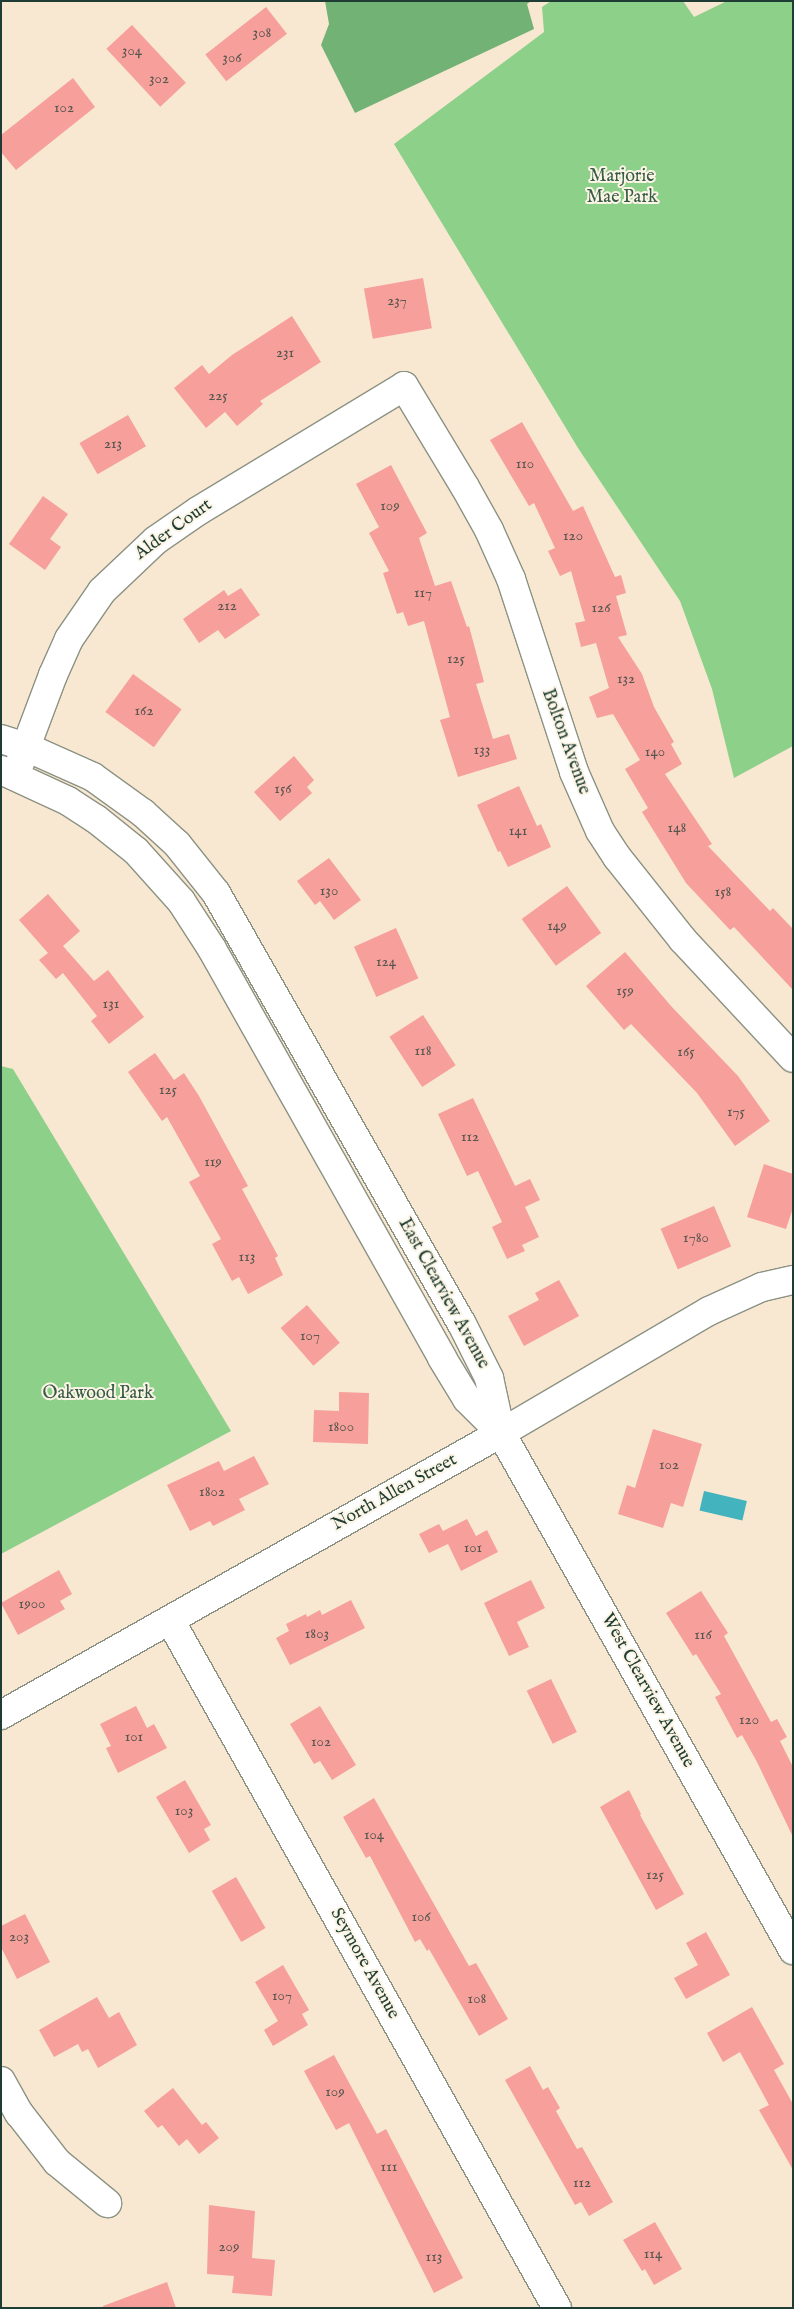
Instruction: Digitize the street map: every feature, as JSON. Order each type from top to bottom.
[{"type":"street","name":"Alder Court","points":[[8,773],[14,743],[53,675],[69,639],[102,590],[135,557],[198,510],[404,386]]},
{"type":"street","name":"Bolton Avenue","points":[[404,386],[489,530],[511,579],[574,772],[600,831],[617,857],[683,940],[793,1058]]},
{"type":"street","name":"East Clearview Avenue","points":[[14,743],[93,777],[143,813],[177,844],[216,893],[461,1322],[489,1378],[501,1433]]},
{"type":"street","name":"East Clearview Avenue","points":[[8,773],[68,801],[96,819],[136,851],[181,902],[212,949],[442,1358],[468,1399],[501,1433]]},
{"type":"street","name":"North Allen Street","points":[[1,1715],[501,1433],[709,1311],[762,1287],[793,1280]]},
{"type":"street","name":"West Clearview Avenue","points":[[501,1433],[793,1950]]},
{"type":"street","name":"Seymore Avenue","points":[[170,1620],[557,2308]]},
{"type":"street","points":[[1,2081],[19,2113],[57,2162],[107,2202]]},
{"type":"green space","points":[[325,1],[531,1],[527,4],[534,29],[355,113],[321,45],[329,24]]},
{"type":"green space","name":"Marjorie Mae Park","points":[[551,1],[683,1],[694,17],[727,1],[793,1],[793,746],[734,778],[712,689],[680,601],[578,448],[394,144],[544,32],[542,7]]},
{"type":"green space","name":"Oakwood Park","points":[[1,1066],[13,1069],[231,1431],[1,1554]]},
{"type":"water","points":[[704,1491],[747,1501],[742,1520],[700,1510]]},
{"type":"building","points":[[266,7],[287,34],[226,81],[205,54]]},
{"type":"building","points":[[132,25],[186,83],[160,107],[106,49]]},
{"type":"building","points":[[73,78],[95,107],[16,170],[1,152],[1,135]]},
{"type":"building","points":[[423,278],[432,328],[373,339],[364,288]]},
{"type":"building","points":[[292,316],[321,362],[260,401],[263,404],[237,426],[225,412],[206,428],[174,388],[202,365],[209,374],[232,355]]},
{"type":"building","points":[[128,415],[146,446],[98,474],[80,443]]},
{"type":"building","points":[[522,422],[573,511],[583,506],[615,577],[621,575],[626,593],[616,596],[627,635],[618,637],[642,674],[654,707],[674,742],[671,744],[682,764],[665,774],[712,844],[708,846],[770,911],[773,908],[793,929],[793,990],[734,927],[730,930],[686,883],[642,812],[648,808],[625,769],[640,760],[613,714],[597,718],[589,697],[609,688],[596,643],[581,647],[575,623],[585,621],[571,571],[560,576],[548,551],[555,548],[534,503],[529,506],[490,440]]},
{"type":"building","points":[[391,465],[427,533],[419,538],[435,586],[451,581],[467,627],[469,626],[484,682],[476,684],[493,739],[509,734],[517,759],[458,777],[440,720],[450,717],[424,621],[408,626],[403,612],[397,614],[383,573],[389,571],[369,533],[379,527],[356,484]]},
{"type":"building","points":[[43,496],[68,514],[50,539],[61,547],[45,570],[9,544]]},
{"type":"building","points":[[241,588],[260,615],[225,639],[218,630],[199,643],[183,619],[224,590],[228,596]]},
{"type":"building","points":[[133,674],[182,709],[154,747],[105,712]]},
{"type":"building","points":[[294,756],[314,780],[307,787],[312,793],[280,821],[254,792]]},
{"type":"building","points":[[519,786],[537,826],[541,824],[551,847],[508,867],[500,851],[498,852],[477,805]]},
{"type":"building","points":[[329,858],[361,900],[334,920],[320,901],[315,905],[297,881]]},
{"type":"building","points":[[567,886],[601,933],[556,966],[522,919]]},
{"type":"building","points":[[48,894],[80,931],[63,946],[94,981],[108,970],[144,1017],[109,1044],[91,1021],[97,1016],[63,973],[56,979],[39,960],[48,953],[19,920]]},
{"type":"building","points":[[396,928],[418,978],[376,997],[354,947]]},
{"type":"building","points":[[625,952],[671,1006],[738,1076],[770,1121],[735,1146],[697,1093],[631,1024],[624,1030],[586,986]]},
{"type":"building","points":[[423,1015],[456,1065],[422,1087],[389,1037]]},
{"type":"building","points":[[155,1053],[174,1080],[184,1073],[199,1096],[248,1186],[242,1189],[278,1256],[275,1258],[283,1275],[248,1294],[239,1277],[232,1281],[212,1244],[221,1239],[189,1182],[200,1176],[167,1117],[162,1121],[128,1072]]},
{"type":"building","points":[[473,1098],[515,1186],[530,1179],[540,1200],[525,1207],[539,1237],[522,1245],[525,1251],[507,1259],[492,1227],[502,1222],[478,1171],[467,1176],[438,1114]]},
{"type":"building","points":[[764,1164],[793,1174],[793,1208],[786,1229],[747,1217]]},
{"type":"building","points":[[714,1206],[731,1247],[678,1269],[661,1229]]},
{"type":"building","points":[[559,1280],[579,1316],[524,1346],[508,1316],[539,1300],[535,1293]]},
{"type":"building","points":[[307,1305],[340,1343],[313,1366],[281,1328]]},
{"type":"building","points":[[339,1392],[369,1393],[368,1444],[313,1442],[314,1410],[339,1411]]},
{"type":"building","points":[[653,1429],[702,1444],[683,1507],[671,1503],[663,1528],[618,1514],[627,1485],[635,1488]]},
{"type":"building","points":[[254,1456],[269,1484],[239,1499],[245,1510],[213,1526],[210,1521],[190,1531],[167,1485],[219,1461],[224,1471]]},
{"type":"building","points":[[467,1519],[476,1536],[487,1530],[498,1552],[461,1571],[448,1544],[429,1553],[419,1534],[439,1524],[443,1531]]},
{"type":"building","points":[[59,1570],[72,1594],[60,1601],[65,1609],[18,1635],[1,1603]]},
{"type":"building","points":[[531,1580],[545,1608],[517,1622],[529,1647],[509,1656],[484,1603]]},
{"type":"building","points":[[701,1591],[728,1633],[724,1636],[771,1722],[777,1719],[787,1737],[780,1741],[793,1767],[793,1837],[742,1735],[737,1738],[715,1697],[721,1694],[696,1654],[693,1656],[666,1613]]},
{"type":"building","points":[[351,1600],[365,1628],[290,1665],[276,1638],[289,1631],[286,1624],[306,1614],[307,1617],[320,1610],[322,1615]]},
{"type":"building","points":[[551,1679],[577,1732],[553,1744],[527,1691]]},
{"type":"building","points":[[136,1706],[147,1728],[154,1724],[167,1748],[118,1773],[106,1748],[111,1746],[100,1724]]},
{"type":"building","points":[[320,1706],[356,1765],[332,1780],[320,1761],[314,1764],[290,1724]]},
{"type":"building","points":[[185,1780],[211,1825],[204,1829],[210,1840],[189,1853],[156,1797]]},
{"type":"building","points":[[629,1790],[640,1815],[684,1894],[656,1910],[600,1807]]},
{"type":"building","points":[[374,1798],[469,1966],[476,1963],[508,2019],[479,2036],[429,1949],[427,1951],[420,1939],[415,1942],[370,1856],[366,1858],[343,1817]]},
{"type":"building","points":[[236,1877],[266,1928],[241,1942],[212,1891]]},
{"type":"building","points":[[25,1914],[50,1962],[17,1979],[1,1947],[1,1926]]},
{"type":"building","points":[[706,1932],[730,1975],[686,1999],[674,1978],[698,1965],[686,1943]]},
{"type":"building","points":[[283,1965],[309,2010],[302,2014],[308,2025],[273,2046],[264,2030],[278,2021],[255,1982]]},
{"type":"building","points":[[97,1997],[109,2018],[119,2012],[137,2045],[98,2068],[88,2049],[82,2052],[78,2044],[54,2057],[39,2030]]},
{"type":"building","points":[[752,2007],[784,2064],[774,2070],[793,2104],[793,2170],[759,2110],[769,2105],[740,2052],[723,2062],[707,2033]]},
{"type":"building","points":[[334,2055],[377,2134],[386,2129],[463,2278],[434,2293],[349,2123],[336,2130],[304,2071]]},
{"type":"building","points":[[530,2066],[543,2090],[548,2087],[560,2108],[556,2111],[577,2149],[582,2147],[613,2202],[589,2216],[581,2202],[575,2205],[505,2080]]},
{"type":"building","points":[[173,2088],[202,2125],[206,2122],[219,2138],[199,2154],[187,2139],[179,2146],[162,2125],[158,2128],[144,2111]]},
{"type":"building","points":[[209,2205],[255,2211],[252,2258],[275,2260],[272,2296],[232,2293],[234,2276],[207,2274]]},
{"type":"building","points":[[655,2222],[682,2269],[654,2285],[645,2269],[642,2271],[623,2240]]},
{"type":"building","points":[[167,2282],[176,2308],[103,2308],[103,2306]]}]
